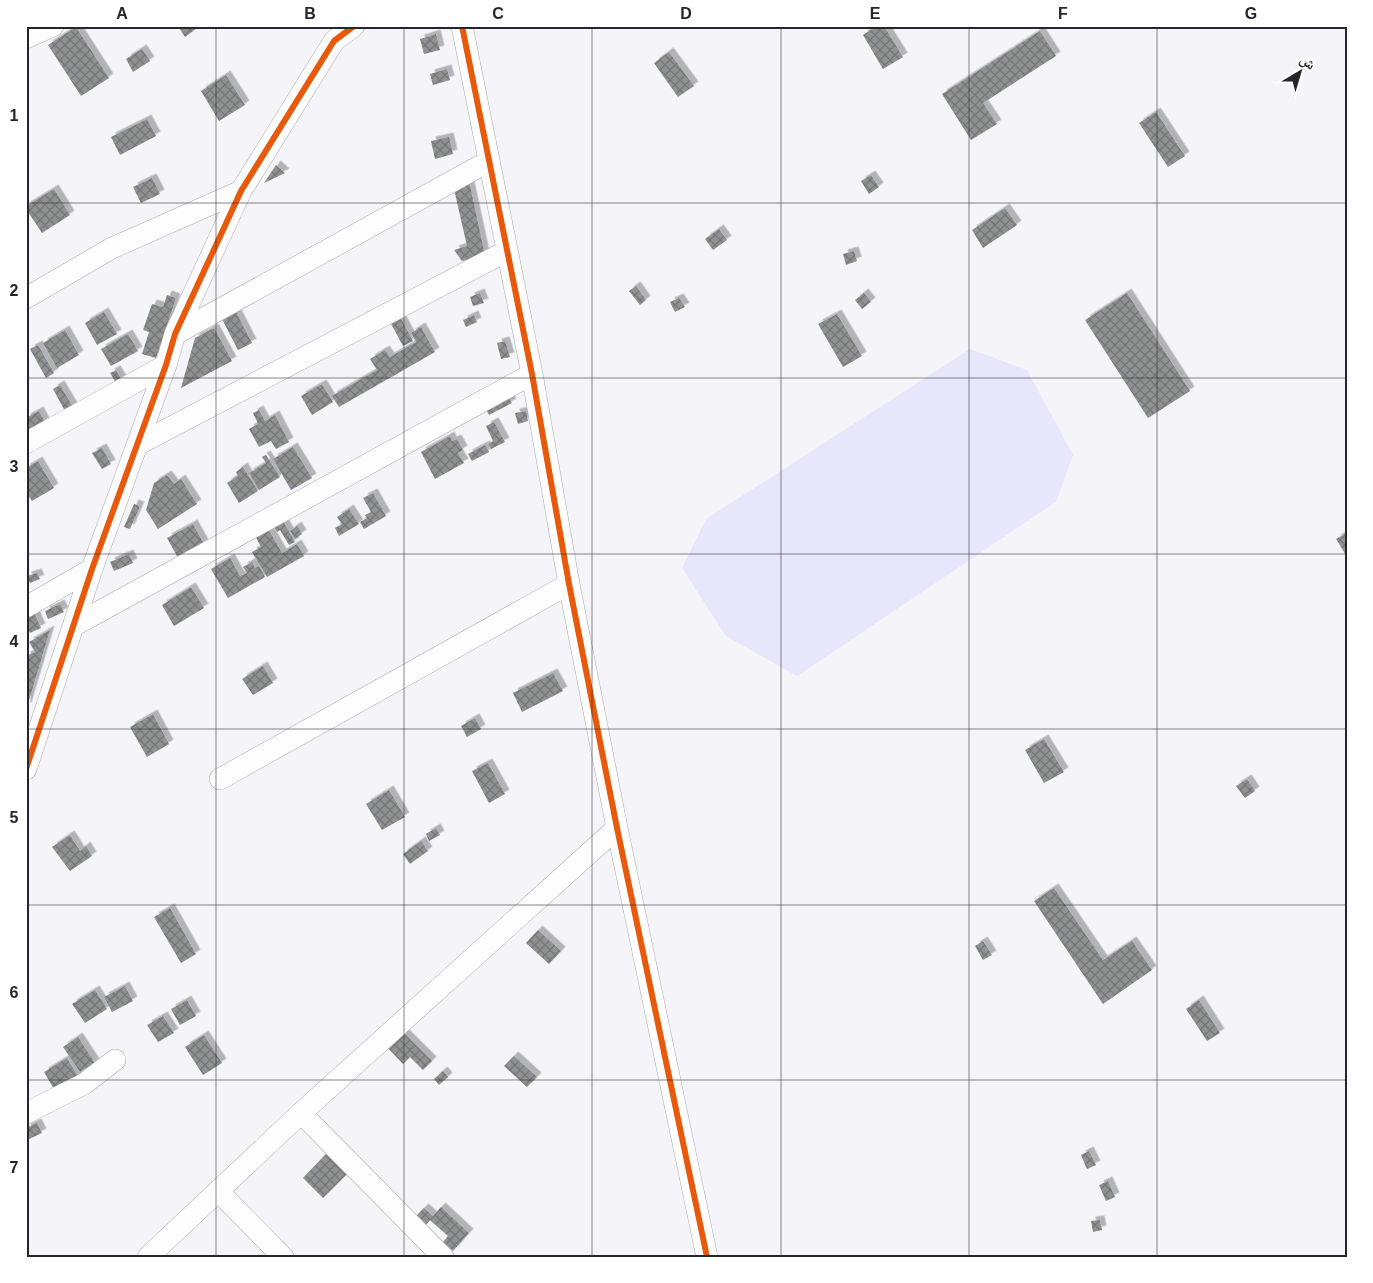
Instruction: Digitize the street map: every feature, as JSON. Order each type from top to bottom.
[{"type":"street","points":[[26,38],[53,26]]},
{"type":"street","points":[[26,769],[92,569],[166,365],[175,334],[241,191],[334,41],[354,26]]},
{"type":"street","points":[[462,26],[532,374],[569,584],[617,828],[707,1257]]},
{"type":"street","points":[[175,334],[489,161]]},
{"type":"street","points":[[26,298],[112,248],[241,191]]},
{"type":"street","points":[[137,445],[507,251]]},
{"type":"street","points":[[26,443],[166,365]]},
{"type":"street","points":[[75,625],[532,374]]},
{"type":"street","points":[[26,607],[92,569]]},
{"type":"street","points":[[220,778],[569,584]]},
{"type":"street","points":[[148,1257],[301,1113],[617,828]]},
{"type":"street","points":[[26,1113],[84,1084],[116,1060]]},
{"type":"street","points":[[301,1113],[443,1257]]},
{"type":"street","points":[[218,1191],[283,1257]]},
{"type":"shaded area","points":[[970,349],[1027,370],[1073,455],[1056,502],[797,676],[726,636],[682,568],[706,519]]},
{"type":"building","points":[[183,26],[194,26],[196,29],[185,37],[180,29]]},
{"type":"building","points":[[877,26],[884,26],[903,57],[883,69],[863,35]]},
{"type":"building","points":[[76,27],[109,78],[81,96],[48,45]]},
{"type":"building","points":[[1040,31],[1056,56],[983,103],[997,124],[971,140],[942,94]]},
{"type":"building","points":[[436,34],[440,50],[424,54],[420,39]]},
{"type":"building","points":[[142,49],[150,61],[133,72],[126,59]]},
{"type":"building","points":[[669,52],[694,86],[678,97],[654,63]]},
{"type":"building","points":[[447,69],[450,80],[433,85],[430,74]]},
{"type":"building","points":[[226,75],[245,105],[219,121],[201,91]]},
{"type":"building","points":[[1156,112],[1185,156],[1168,167],[1139,123]]},
{"type":"building","points":[[147,119],[156,136],[120,155],[111,137]]},
{"type":"building","points":[[449,137],[453,154],[435,159],[431,141]]},
{"type":"building","points":[[276,165],[285,173],[264,183]]},
{"type":"building","points":[[871,175],[879,187],[869,194],[861,181]]},
{"type":"building","points":[[152,178],[160,194],[141,203],[133,187]]},
{"type":"building","points":[[469,181],[485,255],[462,261],[454,250],[467,246],[454,189]]},
{"type":"building","points":[[54,189],[70,215],[42,233],[26,209],[26,206]]},
{"type":"building","points":[[1005,208],[1017,225],[983,248],[972,230]]},
{"type":"building","points":[[719,229],[727,240],[713,250],[705,239]]},
{"type":"building","points":[[854,251],[857,261],[846,265],[843,254]]},
{"type":"building","points":[[636,286],[646,300],[640,305],[629,291]]},
{"type":"building","points":[[480,293],[484,303],[473,306],[470,297]]},
{"type":"building","points":[[864,293],[871,302],[862,309],[855,300]]},
{"type":"building","points":[[1127,293],[1190,391],[1148,418],[1085,320]]},
{"type":"building","points":[[167,295],[176,298],[156,358],[142,354],[149,332],[143,330],[152,304],[163,307]]},
{"type":"building","points":[[679,298],[685,307],[675,312],[670,302]]},
{"type":"building","points":[[104,312],[117,334],[97,345],[85,323]]},
{"type":"building","points":[[236,312],[252,343],[238,350],[222,319]]},
{"type":"building","points":[[837,314],[862,356],[843,367],[818,324]]},
{"type":"building","points":[[399,315],[413,341],[403,346],[389,320]]},
{"type":"building","points":[[474,315],[477,322],[466,327],[463,320]]},
{"type":"building","points":[[421,327],[435,352],[339,407],[332,396],[377,370],[370,359],[385,350],[390,357],[416,342],[411,333]]},
{"type":"building","points":[[214,328],[232,361],[181,388],[195,338]]},
{"type":"building","points":[[65,330],[79,355],[57,368],[43,343]]},
{"type":"building","points":[[128,334],[138,351],[111,366],[101,349]]},
{"type":"building","points":[[505,341],[510,357],[501,359],[497,343]]},
{"type":"building","points":[[38,345],[54,373],[46,378],[30,349]]},
{"type":"building","points":[[116,370],[122,380],[116,383],[110,373]]},
{"type":"building","points":[[322,384],[333,402],[312,415],[301,396]]},
{"type":"building","points":[[60,385],[73,407],[65,411],[53,389]]},
{"type":"building","points":[[506,394],[512,403],[489,415],[484,405]]},
{"type":"building","points":[[259,410],[265,421],[275,415],[289,442],[276,449],[271,441],[259,447],[249,429],[258,424],[253,413]]},
{"type":"building","points":[[39,411],[45,422],[26,433],[26,418]]},
{"type":"building","points":[[526,411],[528,421],[518,424],[515,413]]},
{"type":"building","points":[[494,422],[505,442],[491,449],[488,444],[493,441],[486,426]]},
{"type":"building","points":[[450,436],[452,441],[457,439],[463,450],[458,453],[464,463],[435,479],[421,452]]},
{"type":"building","points":[[485,445],[489,452],[472,461],[468,454]]},
{"type":"building","points":[[293,447],[312,478],[291,490],[273,459]]},
{"type":"building","points":[[102,448],[111,464],[102,469],[92,453]]},
{"type":"building","points":[[266,455],[280,477],[259,490],[249,473],[266,463],[262,457]]},
{"type":"building","points":[[38,461],[54,488],[32,501],[26,492],[26,468]]},
{"type":"building","points":[[243,467],[258,491],[239,503],[227,483],[238,476],[236,472]]},
{"type":"building","points":[[167,475],[174,484],[181,479],[197,504],[158,529],[146,510],[154,483]]},
{"type":"building","points":[[373,493],[386,516],[364,529],[360,522],[367,518],[365,515],[371,512],[363,498]]},
{"type":"building","points":[[134,504],[140,506],[130,529],[124,527]]},
{"type":"building","points":[[349,509],[359,524],[339,536],[335,528],[342,524],[337,517]]},
{"type":"building","points":[[280,516],[295,542],[289,545],[280,530],[277,532],[271,522]]},
{"type":"building","points":[[193,524],[204,544],[178,558],[167,538]]},
{"type":"building","points":[[266,525],[282,553],[297,544],[304,556],[267,577],[252,552],[261,547],[253,532]]},
{"type":"building","points":[[297,526],[302,534],[295,539],[290,531]]},
{"type":"building","points":[[1347,533],[1347,557],[1336,539]]},
{"type":"building","points":[[129,554],[133,563],[114,571],[110,562]]},
{"type":"building","points":[[230,558],[240,576],[247,573],[243,567],[252,562],[255,568],[259,566],[265,577],[228,598],[211,569]]},
{"type":"building","points":[[37,573],[40,579],[30,583],[27,576]]},
{"type":"building","points":[[191,587],[204,608],[174,626],[162,605]]},
{"type":"building","points":[[60,604],[64,612],[48,619],[45,611]]},
{"type":"building","points":[[33,610],[41,628],[30,633],[26,624],[26,613]]},
{"type":"building","points":[[50,630],[26,707],[26,656],[35,652],[29,642]]},
{"type":"building","points":[[263,666],[273,683],[253,695],[242,679]]},
{"type":"building","points":[[553,673],[563,691],[522,712],[513,693]]},
{"type":"building","points":[[153,714],[169,744],[147,757],[130,727]]},
{"type":"building","points":[[475,718],[481,729],[467,737],[461,726]]},
{"type":"building","points":[[1044,739],[1064,772],[1044,783],[1025,750]]},
{"type":"building","points":[[488,763],[505,794],[489,803],[472,771]]},
{"type":"building","points":[[1247,779],[1255,791],[1245,798],[1236,786]]},
{"type":"building","points":[[389,790],[405,817],[382,830],[366,804]]},
{"type":"building","points":[[436,828],[440,835],[429,841],[426,834]]},
{"type":"building","points":[[70,835],[80,851],[86,846],[92,856],[70,871],[52,847]]},
{"type":"building","points":[[421,841],[428,851],[410,864],[403,854]]},
{"type":"building","points":[[1054,888],[1103,960],[1132,941],[1152,970],[1103,1004],[1034,901]]},
{"type":"building","points":[[170,908],[196,954],[181,963],[154,917]]},
{"type":"building","points":[[538,930],[561,951],[549,964],[526,943]]},
{"type":"building","points":[[983,941],[992,955],[983,960],[975,946]]},
{"type":"building","points":[[125,986],[133,1001],[112,1012],[104,997]]},
{"type":"building","points":[[95,990],[107,1009],[85,1023],[72,1004]]},
{"type":"building","points":[[187,1000],[196,1016],[180,1025],[171,1009]]},
{"type":"building","points":[[1199,1000],[1220,1033],[1207,1041],[1186,1009]]},
{"type":"building","points":[[163,1016],[174,1033],[158,1042],[147,1025]]},
{"type":"building","points":[[402,1031],[432,1061],[423,1070],[410,1057],[403,1064],[386,1046]]},
{"type":"building","points":[[204,1035],[222,1063],[203,1075],[185,1047]]},
{"type":"building","points":[[78,1037],[95,1063],[80,1072],[63,1047]]},
{"type":"building","points":[[514,1056],[537,1077],[527,1087],[504,1066]]},
{"type":"building","points":[[67,1058],[80,1080],[57,1094],[44,1072]]},
{"type":"building","points":[[443,1071],[448,1077],[439,1085],[434,1079]]},
{"type":"building","points":[[37,1123],[42,1133],[27,1140],[26,1128]]},
{"type":"building","points":[[1089,1151],[1096,1165],[1087,1169],[1081,1155]]},
{"type":"building","points":[[326,1154],[347,1174],[323,1198],[303,1178]]},
{"type":"building","points":[[1108,1181],[1115,1197],[1106,1201],[1099,1185]]},
{"type":"building","points":[[441,1207],[469,1233],[453,1251],[443,1242],[448,1236],[430,1220],[426,1225],[416,1216],[424,1208],[433,1216]]},
{"type":"building","points":[[1100,1220],[1102,1230],[1093,1232],[1091,1221]]},
{"type":"cycle path","points":[[26,769],[92,569],[166,365],[175,334],[241,191],[334,41],[354,26]]},
{"type":"cycle path","points":[[462,26],[532,374],[569,584],[617,828],[707,1257]]}]
